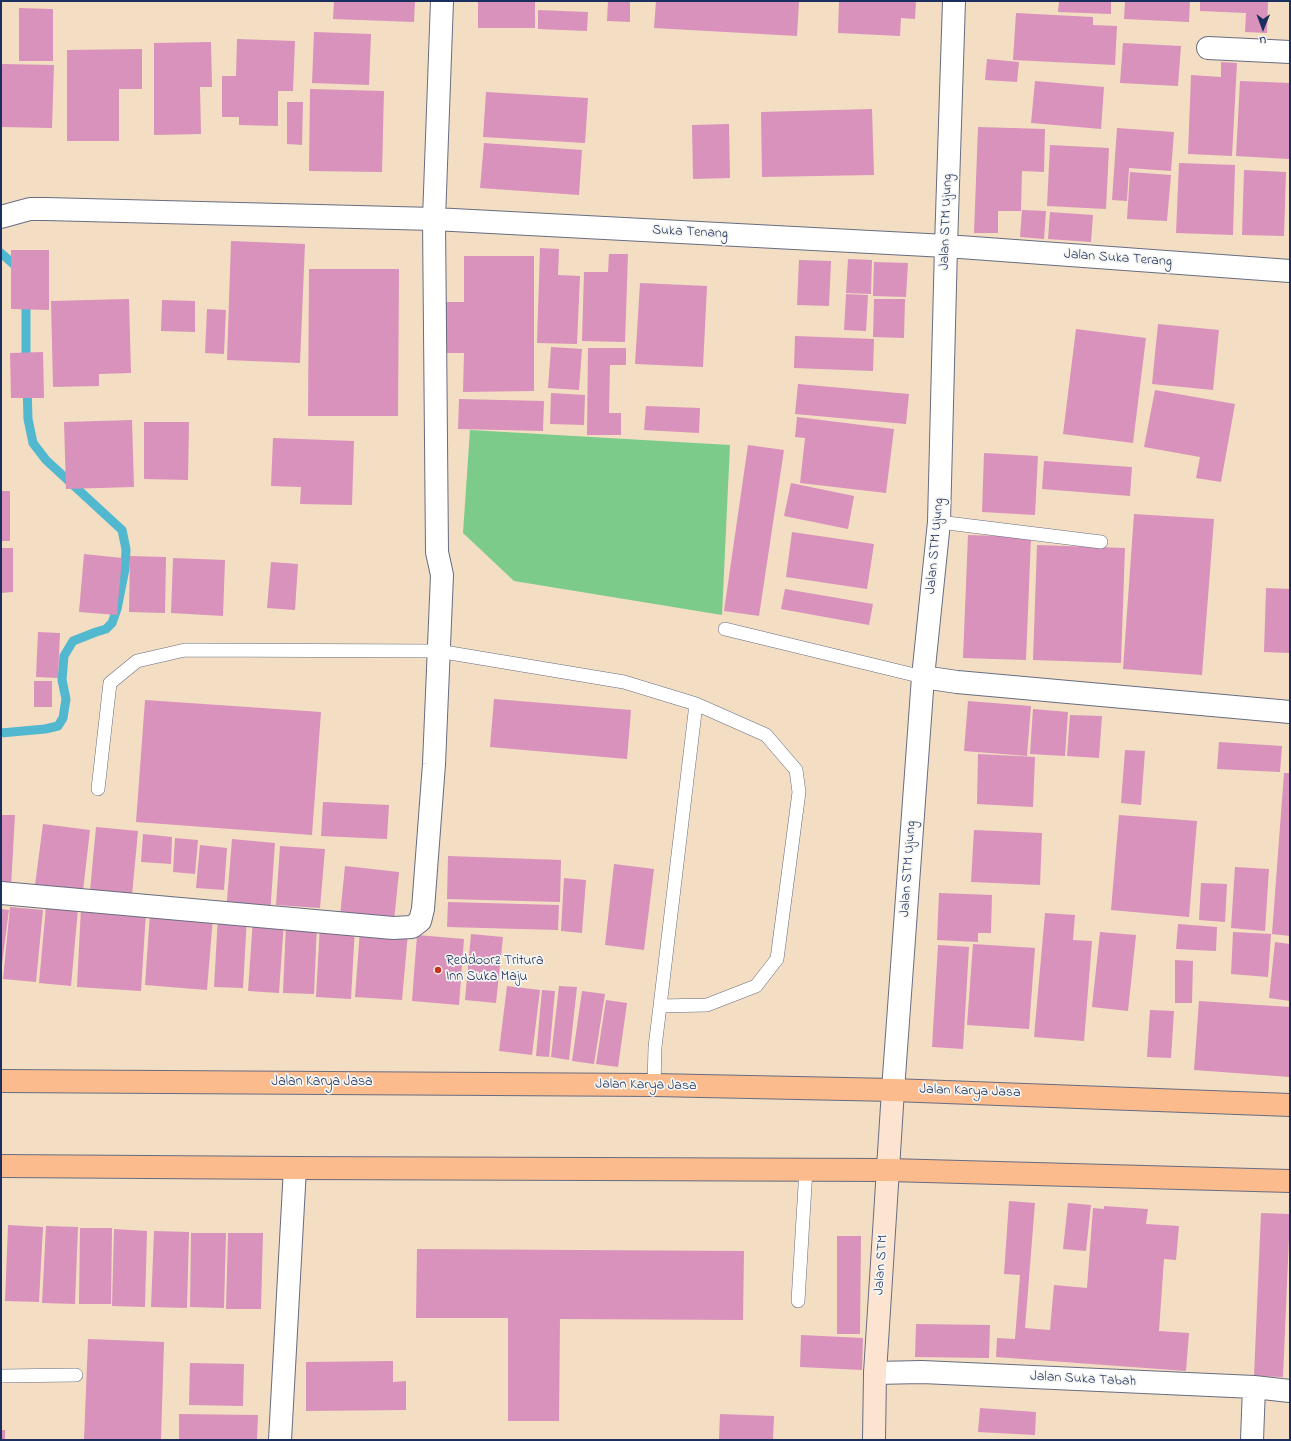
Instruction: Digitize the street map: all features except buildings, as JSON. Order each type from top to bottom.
[{"type":"highway","name":"Jalan Karya Jasa","points":[[1,1081],[654,1085],[893,1090],[1290,1105]]},
{"type":"highway","points":[[1,1166],[806,1169],[1290,1181]]},
{"type":"street","points":[[1,893],[394,928],[412,927],[420,921],[423,909],[434,764],[442,575],[437,552],[434,219],[442,1]]},
{"type":"street","name":"Jalan STM Ujung","points":[[893,1090],[923,677],[940,522],[946,246],[954,1]]},
{"type":"street","points":[[1208,48],[1290,52]]},
{"type":"street","name":"Suka Tenang","points":[[1,217],[30,209],[46,209],[434,219],[946,246]]},
{"type":"street","name":"Jalan Suka Terang","points":[[946,246],[1290,271]]},
{"type":"street","points":[[923,677],[957,682],[1290,712]]},
{"type":"street","name":"Jalan STM","points":[[874,1440],[875,1373],[893,1090]]},
{"type":"street","points":[[280,1440],[295,1168]]},
{"type":"street","name":"Jalan Suka Tabah","points":[[875,1373],[922,1372],[1254,1387],[1290,1391]]},
{"type":"street","points":[[1252,1440],[1254,1387]]},
{"type":"lane","points":[[940,522],[1101,542]]},
{"type":"lane","points":[[725,629],[923,677]]},
{"type":"lane","points":[[98,788],[110,683],[138,662],[185,650],[438,651],[624,682],[696,704],[766,735],[796,770],[799,792],[777,959],[756,986],[708,1005],[660,1006]]},
{"type":"lane","points":[[654,1085],[660,1006],[696,704]]},
{"type":"lane","points":[[798,1301],[806,1169]]},
{"type":"lane","points":[[1,1376],[76,1376]]},
{"type":"green space","points":[[470,430],[730,445],[722,615],[514,581],[463,533]]},
{"type":"waterway","points":[[1,253],[19,269]]},
{"type":"waterway","points":[[26,298],[26,363]]},
{"type":"waterway","points":[[1,733],[45,729],[58,726],[63,718],[66,699],[62,680],[64,656],[73,641],[106,629],[112,623],[117,609],[125,569],[126,549],[122,530],[46,460],[33,443],[28,419],[27,386]]},
{"type":"place","name":"Reddoorz Tritura Inn Suka Maju","points":[[438,970]]}]
